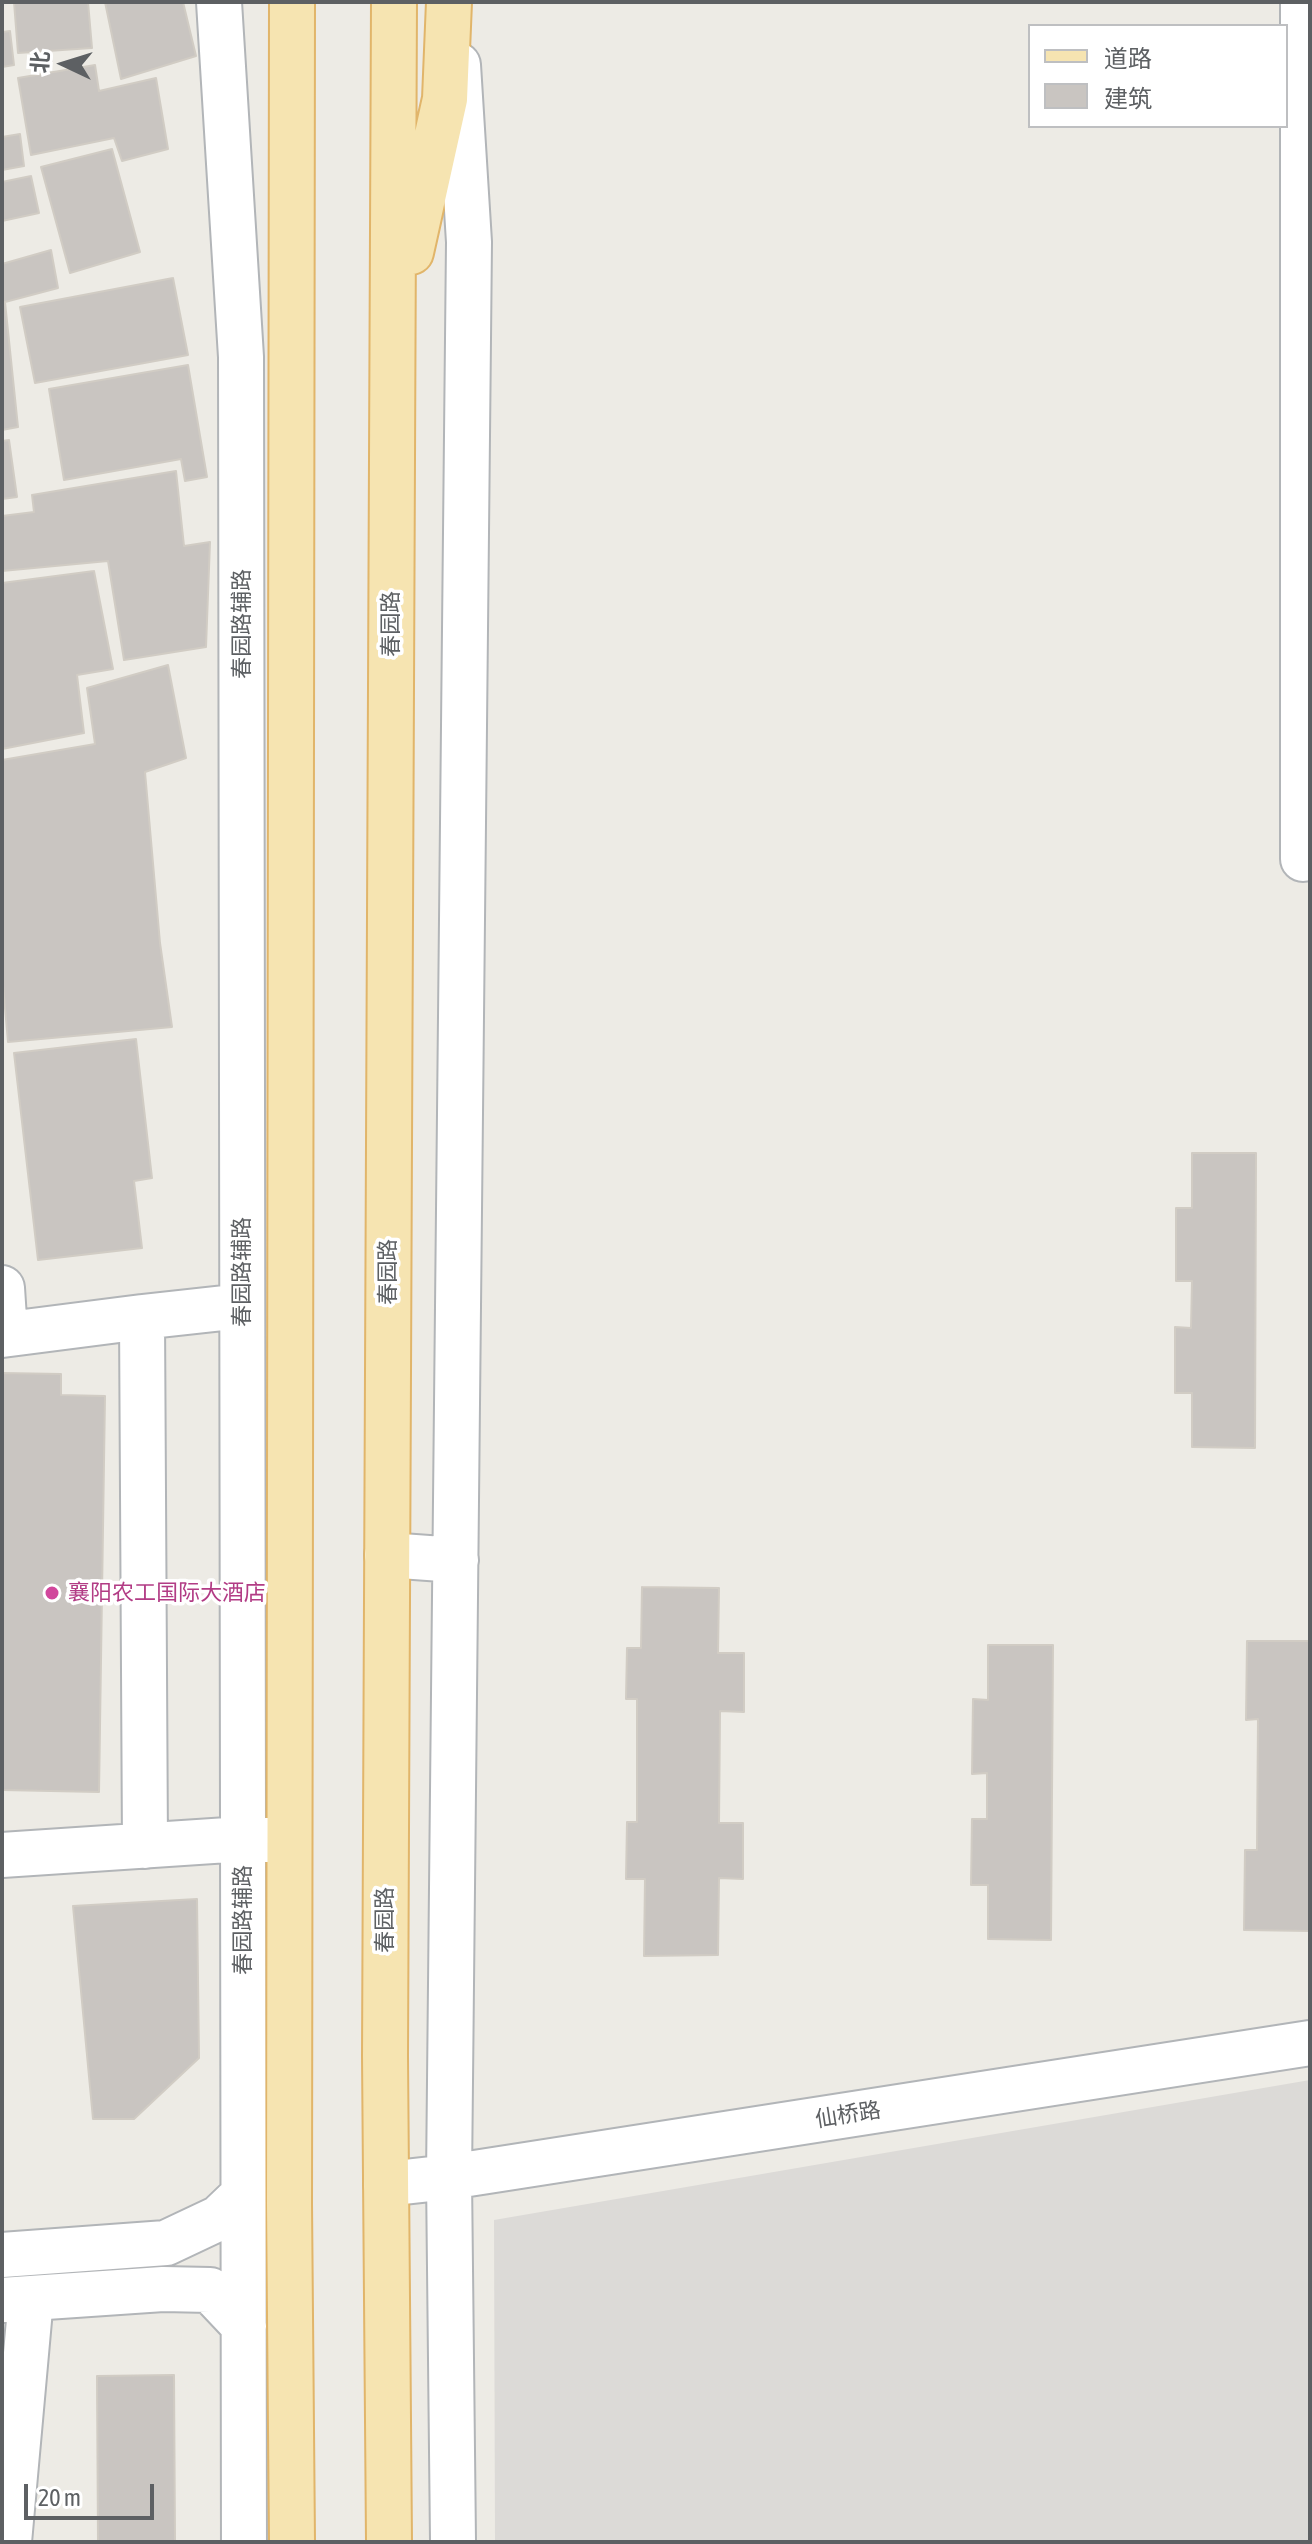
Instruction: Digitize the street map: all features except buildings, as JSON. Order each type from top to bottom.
[{"type":"main road","points":[[292,2],[289,1840],[292,2542]]},
{"type":"main road","name":"春园路","points":[[389,2542],[387,1555],[394,2]]},
{"type":"main road","points":[[392,336],[445,99],[452,2]]},
{"type":"street","name":"春园路辅路","points":[[219,2],[241,357],[244,2542]]},
{"type":"street","points":[[452,2],[469,242],[449,2177],[453,2542]]},
{"type":"street","points":[[1303,2],[1303,859]]},
{"type":"street","points":[[242,504],[291,678]]},
{"type":"street","points":[[2,1288],[4,1335],[242,1306]]},
{"type":"street","points":[[142,1317],[145,1846]]},
{"type":"street","points":[[387,1555],[456,1560]]},
{"type":"street","points":[[2,1855],[243,1839],[289,1840]]},
{"type":"street","name":"仙桥路","points":[[386,2184],[449,2177],[1310,2043]]},
{"type":"street","points":[[2,2255],[166,2243],[219,2218],[243,2195]]},
{"type":"street","points":[[9,2542],[16,2299],[163,2289],[210,2290],[244,2326]]},
{"type":"shaded area","points":[[1310,2080],[1310,2542],[495,2542],[494,2220]]},
{"type":"place","name":"襄阳农工国际大酒店","points":[[52,1593]]}]
